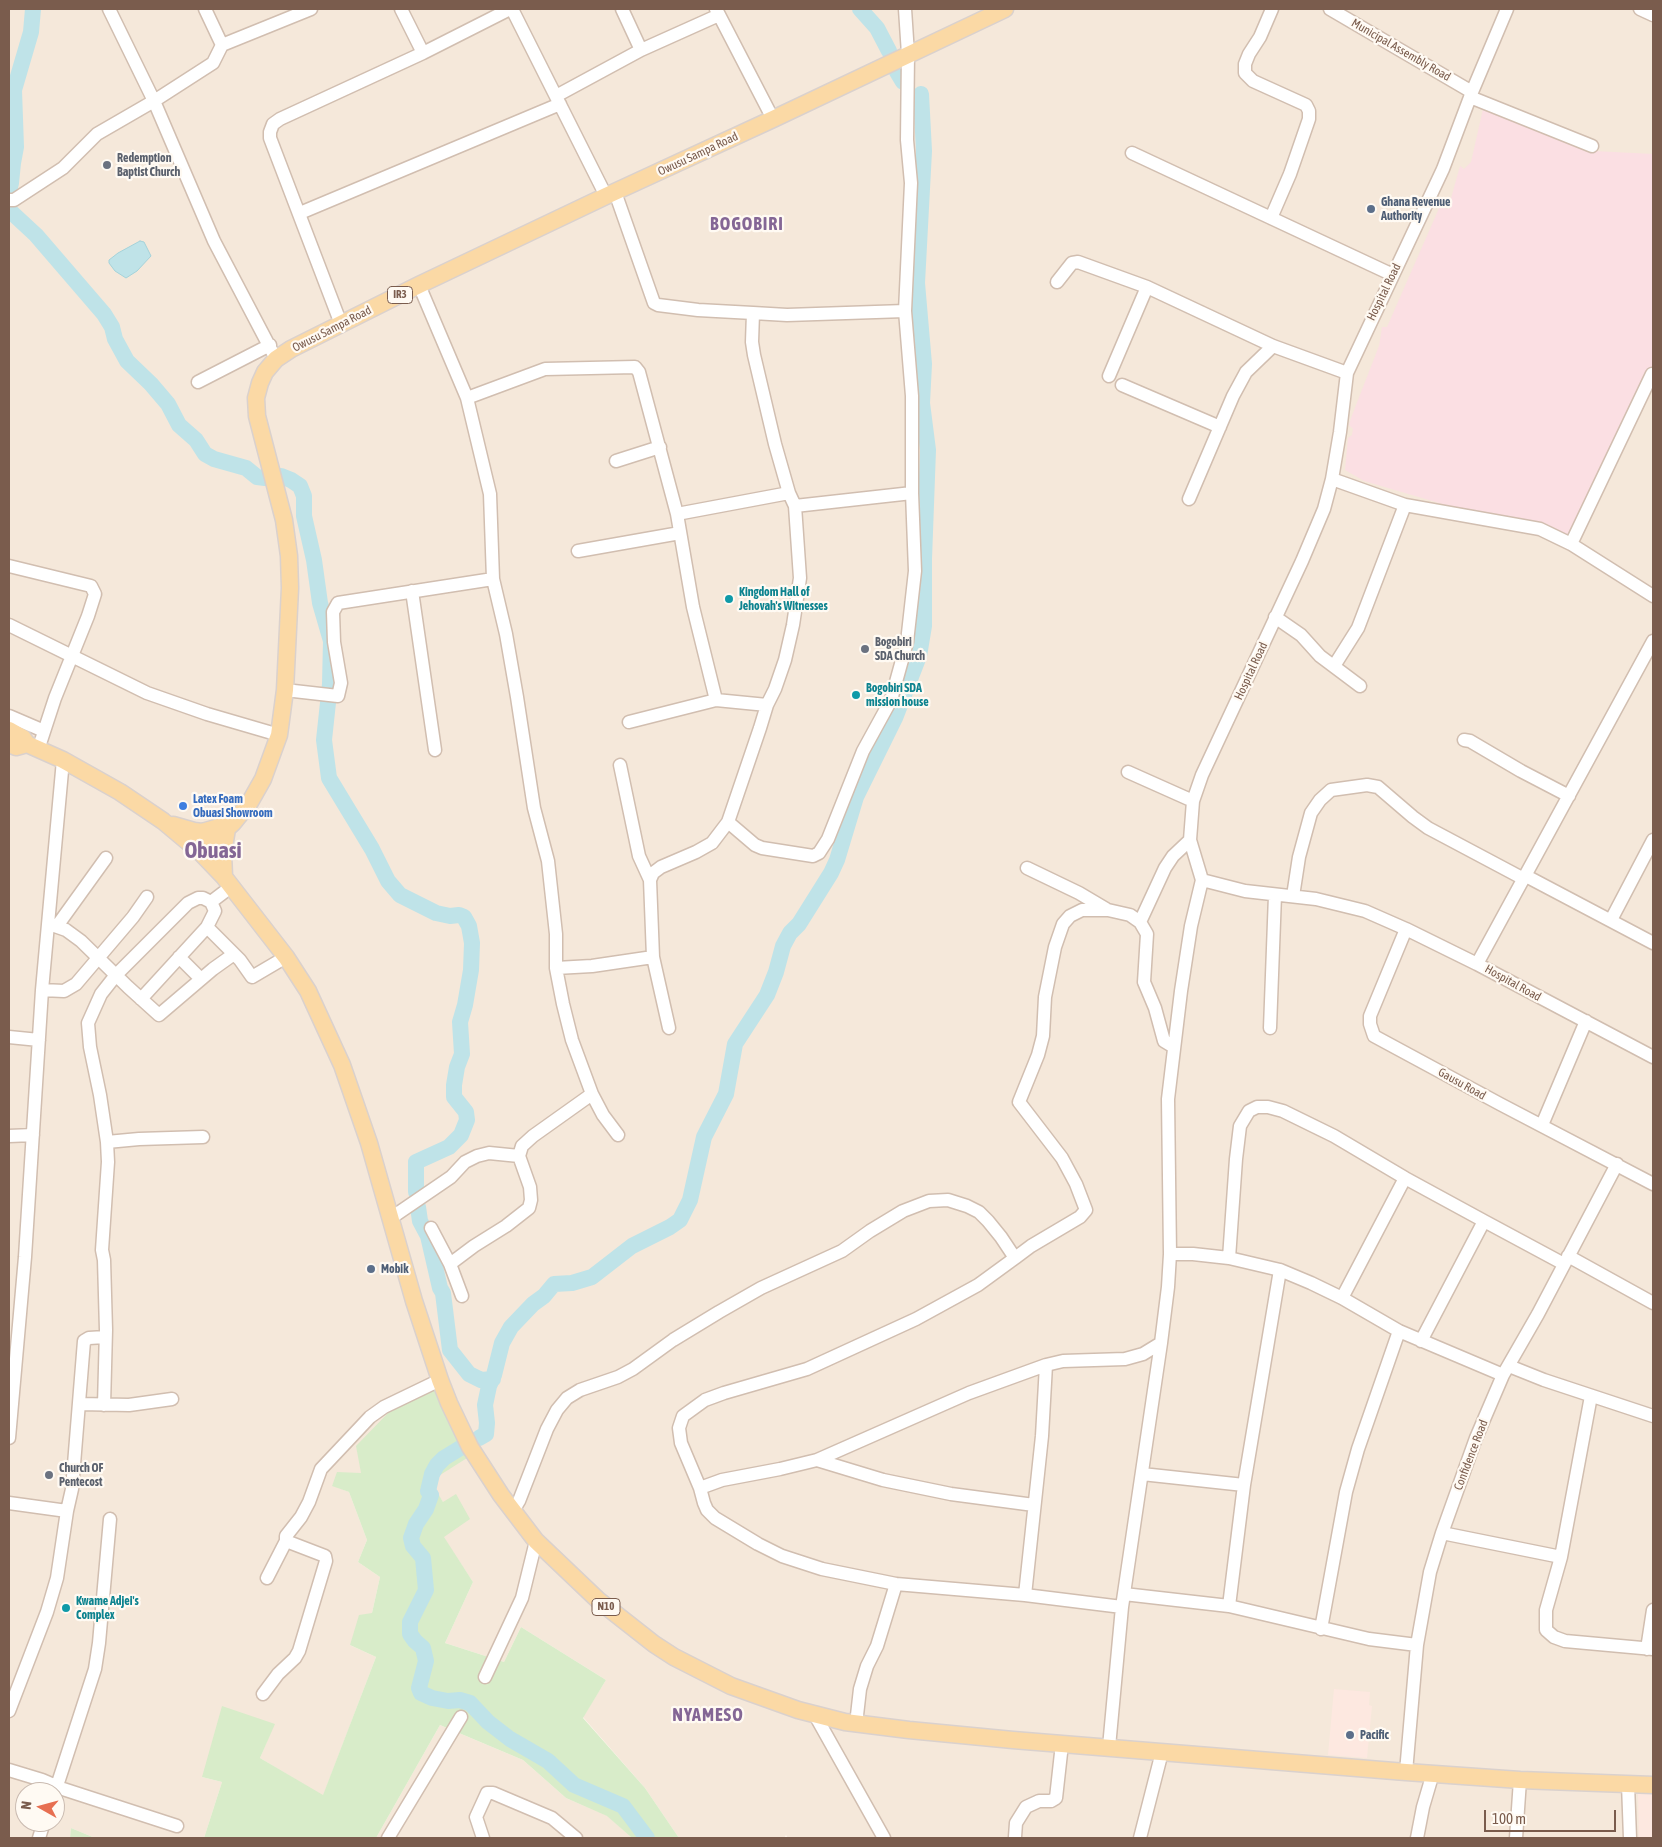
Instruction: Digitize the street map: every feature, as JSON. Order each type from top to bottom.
[{"type":"main road","name":"Owusu Sampa Road","points":[[200,852],[230,826],[250,802],[264,779],[279,735],[285,690],[290,588],[289,556],[284,520],[257,416],[256,398],[273,352],[291,349],[610,194],[1005,9]]},
{"type":"main road","name":"N10","points":[[9,730],[23,738],[32,747],[63,760],[120,792],[163,821],[200,852],[228,882],[286,957],[308,991],[342,1065],[366,1134],[414,1301],[440,1380],[475,1457],[536,1541],[610,1610],[640,1634],[674,1657],[732,1686],[768,1700],[815,1715],[856,1724],[1062,1744],[1406,1772],[1520,1780],[1653,1785]]},
{"type":"main road","name":"N10","points":[[9,744],[16,747],[32,747]]},
{"type":"main road","points":[[163,821],[202,832],[230,826],[223,853],[228,882]]},
{"type":"street","points":[[109,9],[154,101],[214,241],[273,352],[198,382]]},
{"type":"street","points":[[205,9],[222,45]]},
{"type":"street","points":[[9,200],[14,200],[63,168],[97,134],[154,101],[212,63],[222,45],[308,9]]},
{"type":"street","points":[[401,9],[423,53]]},
{"type":"street","points":[[341,324],[270,138],[273,124],[511,9],[610,194],[654,303],[698,310],[788,315],[905,311]]},
{"type":"street","points":[[622,9],[641,50]]},
{"type":"street","points":[[728,822],[755,845],[762,848],[808,857],[819,853],[828,839],[863,751],[891,700],[907,642],[915,571],[912,494],[912,396],[905,311],[911,184],[907,140],[908,54],[906,9]]},
{"type":"street","points":[[1271,218],[1290,174],[1309,119],[1309,111],[1306,105],[1252,82],[1245,73],[1245,64],[1249,54],[1260,37],[1272,9]]},
{"type":"street","name":"Municipal Assembly Road","points":[[1330,9],[1471,94],[1592,146]]},
{"type":"street","name":"Hospital Road","points":[[1507,9],[1471,94],[1443,169],[1347,373],[1340,432],[1332,479],[1324,509],[1202,775],[1192,801],[1190,840],[1202,880],[1245,891],[1316,899],[1366,911],[1477,964],[1653,1057]]},
{"type":"street","points":[[1640,9],[1653,15]]},
{"type":"street","points":[[300,213],[558,100],[641,50],[718,12],[773,119]]},
{"type":"street","points":[[1132,153],[1393,275]]},
{"type":"street","points":[[1057,282],[1072,263],[1078,262],[1147,286],[1273,346],[1347,373]]},
{"type":"street","points":[[419,286],[467,398],[490,494],[493,579],[516,688],[534,808],[548,861],[556,925],[556,968],[572,1040],[592,1094],[603,1115],[618,1135]]},
{"type":"street","points":[[1109,376],[1147,286]]},
{"type":"street","points":[[669,1028],[653,957],[650,880],[652,873],[660,867],[712,843],[728,822],[766,705],[775,689],[785,660],[800,578],[795,506],[789,493],[775,444],[754,355],[752,342],[753,313]]},
{"type":"street","points":[[1190,499],[1220,427],[1246,372],[1273,346]]},
{"type":"street","points":[[467,398],[545,369],[635,367],[639,372],[677,514],[693,607],[716,700]]},
{"type":"street","points":[[1571,544],[1652,374]]},
{"type":"street","points":[[1122,385],[1220,427]]},
{"type":"street","points":[[616,461],[660,447]]},
{"type":"street","points":[[1332,479],[1405,504],[1540,529],[1571,544],[1653,596]]},
{"type":"street","points":[[677,514],[789,493]]},
{"type":"street","points":[[795,506],[912,494]]},
{"type":"street","points":[[1334,666],[1358,628],[1405,504]]},
{"type":"street","points":[[578,551],[680,533]]},
{"type":"street","points":[[9,566],[91,586],[95,594],[44,731],[32,747]]},
{"type":"street","points":[[285,690],[338,696],[341,683],[334,642],[333,609],[338,604],[493,579]]},
{"type":"street","points":[[412,591],[436,750]]},
{"type":"street","points":[[1276,617],[1301,635],[1320,656],[1360,686]]},
{"type":"street","points":[[9,625],[147,693],[207,714],[279,735]]},
{"type":"street","points":[[1477,964],[1653,641]]},
{"type":"street","points":[[629,722],[716,700],[766,705]]},
{"type":"street","points":[[9,716],[44,731]]},
{"type":"street","points":[[1464,740],[1568,796]]},
{"type":"street","points":[[9,1438],[14,1324],[32,1135],[42,990],[53,925],[63,760]]},
{"type":"street","points":[[620,765],[639,856],[650,880]]},
{"type":"street","points":[[1128,772],[1192,801]]},
{"type":"street","points":[[1293,896],[1299,856],[1311,813],[1320,800],[1331,790],[1367,785],[1378,787],[1428,828],[1653,943]]},
{"type":"street","points":[[1140,922],[1165,868],[1173,856],[1190,840]]},
{"type":"street","points":[[1611,920],[1653,840]]},
{"type":"street","points":[[53,925],[106,858]]},
{"type":"street","points":[[1027,868],[1079,893],[1108,910]]},
{"type":"street","points":[[1109,1747],[1122,1607],[1161,1343],[1170,1254],[1168,1099],[1191,926],[1202,880]]},
{"type":"street","points":[[211,902],[228,882]]},
{"type":"street","points":[[1270,1028],[1275,895]]},
{"type":"street","points":[[42,990],[64,991],[76,984],[133,917],[147,897]]},
{"type":"street","points":[[104,1405],[105,1277],[102,1250],[108,1162],[107,1142],[90,1047],[88,1024],[101,994],[116,975],[188,903],[198,898],[211,902],[216,911],[207,926],[141,999]]},
{"type":"street","points":[[1122,1607],[1025,1595],[896,1584],[822,1569],[782,1556],[715,1518],[707,1510],[681,1443],[679,1428],[683,1416],[705,1400],[807,1369],[916,1318],[978,1285],[1031,1246],[1080,1217],[1086,1210],[1076,1184],[1054,1145],[1019,1102],[1038,1056],[1042,1036],[1045,997],[1052,961],[1063,924],[1070,916],[1082,910],[1108,910],[1130,915],[1140,922],[1147,934],[1144,982],[1155,1008],[1164,1041],[1174,1047]]},
{"type":"street","points":[[53,925],[81,940],[159,1015],[234,954]]},
{"type":"street","points":[[207,926],[234,954],[252,977],[286,957]]},
{"type":"street","name":"Gausu Road","points":[[1406,929],[1370,1016],[1370,1024],[1374,1036],[1653,1184]]},
{"type":"street","points":[[556,968],[592,966],[653,957]]},
{"type":"street","points":[[179,958],[201,979]]},
{"type":"street","points":[[1542,1125],[1586,1021]]},
{"type":"street","points":[[9,1037],[39,1040]]},
{"type":"street","points":[[450,1264],[529,1208],[531,1200],[530,1188],[519,1156],[522,1146],[592,1094]]},
{"type":"street","points":[[1229,1258],[1238,1134],[1249,1111],[1257,1107],[1268,1107],[1306,1121],[1484,1221],[1653,1303]]},
{"type":"street","points":[[9,1136],[32,1135]]},
{"type":"street","points":[[107,1142],[203,1137]]},
{"type":"street","points":[[391,1218],[451,1176],[465,1162],[477,1156],[489,1153],[519,1156]]},
{"type":"street","name":"Confidence Road","points":[[1406,1772],[1416,1645],[1430,1572],[1442,1533],[1476,1438],[1506,1371],[1617,1164]]},
{"type":"street","points":[[1342,1298],[1405,1178]]},
{"type":"street","points":[[513,1511],[519,1501],[556,1410],[567,1398],[580,1390],[618,1377],[633,1369],[673,1340],[718,1312],[761,1288],[842,1251],[870,1231],[904,1211],[929,1201],[948,1200],[967,1206],[979,1212],[988,1221],[1001,1236],[1015,1258]]},
{"type":"street","points":[[1421,1341],[1484,1221]]},
{"type":"street","points":[[431,1228],[450,1264],[462,1296]]},
{"type":"street","points":[[1170,1254],[1193,1254],[1229,1258],[1280,1270],[1342,1298],[1399,1331],[1421,1341],[1506,1371],[1653,1416]]},
{"type":"street","points":[[1229,1606],[1244,1485],[1280,1270]]},
{"type":"street","points":[[1321,1629],[1346,1492],[1358,1449],[1399,1331]]},
{"type":"street","points":[[9,1711],[54,1592],[72,1488],[84,1340],[105,1337]]},
{"type":"street","points":[[700,1488],[722,1480],[817,1460],[969,1393],[1046,1365],[1063,1361],[1126,1359],[1143,1354],[1161,1343]]},
{"type":"street","points":[[1025,1595],[1042,1436],[1046,1365]]},
{"type":"street","points":[[267,1578],[286,1541],[286,1536],[301,1517],[309,1502],[321,1469],[370,1417],[384,1407],[440,1380]]},
{"type":"street","points":[[1591,1396],[1562,1557],[1546,1610],[1546,1630],[1554,1637],[1565,1641],[1650,1649],[1653,1610]]},
{"type":"street","points":[[80,1404],[129,1404],[172,1399]]},
{"type":"street","points":[[817,1460],[882,1480],[951,1494],[1034,1505]]},
{"type":"street","points":[[1142,1474],[1244,1485]]},
{"type":"street","points":[[9,1503],[67,1511]]},
{"type":"street","points":[[58,1782],[95,1669],[100,1642],[110,1519]]},
{"type":"street","points":[[1442,1533],[1562,1557]]},
{"type":"street","points":[[263,1694],[278,1674],[295,1658],[326,1561],[325,1556],[286,1541]]},
{"type":"street","points":[[485,1677],[522,1598],[536,1541]]},
{"type":"street","points":[[856,1724],[860,1689],[867,1666],[877,1646],[896,1584]]},
{"type":"street","points":[[1124,1594],[1229,1606],[1321,1629],[1369,1639],[1416,1645]]},
{"type":"street","points":[[815,1715],[884,1838]]},
{"type":"street","points":[[388,1838],[461,1717]]},
{"type":"street","points":[[1014,1837],[1016,1823],[1026,1806],[1039,1801],[1051,1801],[1056,1798],[1062,1744]]},
{"type":"street","points":[[1140,1838],[1162,1752]]},
{"type":"street","points":[[9,1770],[39,1782]]},
{"type":"street","points":[[1417,1838],[1423,1807],[1433,1773]]},
{"type":"street","points":[[1516,1838],[1520,1780]]},
{"type":"street","points":[[1628,1784],[1630,1838]]},
{"type":"street","points":[[65,1792],[177,1826]]},
{"type":"street","points":[[483,1838],[476,1817],[487,1793],[493,1793],[552,1818],[576,1838]]},
{"type":"shaded area","points":[[9,9],[1653,9],[1653,1838],[788,1838],[786,1835],[784,1838],[679,1838],[645,1788],[583,1717],[606,1680],[521,1627],[504,1662],[445,1643],[473,1582],[443,1537],[443,1502],[435,1490],[437,1477],[361,1473],[332,1485],[349,1492],[367,1540],[358,1562],[380,1577],[372,1613],[350,1645],[376,1657],[323,1796],[260,1758],[274,1724],[202,1777],[222,1782],[204,1838],[95,1838],[71,1828],[70,1838],[9,1838]]},
{"type":"shaded area","points":[[1483,109],[1594,151],[1653,154],[1653,365],[1571,538],[1470,512],[1364,481],[1345,470],[1348,438],[1352,435],[1353,429],[1349,425],[1379,346],[1382,327],[1387,327],[1440,206],[1448,209],[1460,166],[1464,169],[1471,162]]},
{"type":"shaded area","points":[[1334,1689],[1370,1692],[1369,1705],[1372,1706],[1367,1758],[1328,1755]]},
{"type":"shaded area","points":[[440,1725],[523,1760],[566,1798],[608,1816],[632,1838],[376,1838]]},
{"type":"shaded area","points":[[1638,1793],[1653,1793],[1653,1838],[1639,1838]]},
{"type":"green space","points":[[437,1389],[467,1458],[437,1477],[436,1490],[443,1502],[456,1494],[470,1519],[444,1537],[473,1582],[445,1643],[504,1662],[521,1627],[606,1680],[583,1718],[645,1788],[679,1838],[632,1838],[607,1816],[566,1798],[523,1760],[440,1725],[376,1838],[204,1838],[222,1782],[202,1777],[222,1706],[275,1724],[260,1758],[323,1795],[376,1657],[350,1645],[359,1615],[372,1613],[380,1577],[358,1562],[367,1540],[349,1492],[332,1486],[337,1472],[361,1473],[356,1446],[391,1410]]},
{"type":"green space","points":[[71,1828],[95,1838],[70,1838]]},
{"type":"water","points":[[140,241],[144,242],[151,256],[137,271],[126,278],[115,271],[109,260]]},
{"type":"waterway","points":[[9,191],[16,147],[14,90],[31,32],[33,9]]},
{"type":"waterway","points":[[860,9],[877,28],[889,51]]},
{"type":"waterway","points":[[897,72],[903,82]]},
{"type":"waterway","points":[[479,1438],[486,1434],[485,1405],[489,1386],[494,1375],[502,1343],[511,1327],[554,1284],[572,1283],[592,1277],[632,1246],[680,1220],[690,1200],[704,1137],[726,1094],[735,1044],[767,995],[783,946],[790,933],[799,924],[831,873],[837,860],[856,797],[895,718],[919,656],[924,626],[924,559],[928,450],[922,403],[924,364],[917,283],[924,151],[921,94]]},
{"type":"waterway","points":[[9,210],[36,235],[104,314],[127,361],[168,404],[179,425],[196,440],[205,454],[214,459],[246,468],[257,477],[265,478]]},
{"type":"waterway","points":[[281,476],[300,486],[304,496],[304,516],[314,560],[320,603],[331,641],[330,684],[324,740],[329,778],[372,849],[388,881],[400,895],[436,913],[464,917],[469,926],[472,943],[471,970],[460,1022],[462,1054],[457,1067],[454,1085],[454,1097],[466,1112],[467,1120],[461,1135],[449,1147],[416,1162],[416,1192]]},
{"type":"waterway","points":[[418,1207],[420,1221],[428,1236],[440,1288],[443,1293],[450,1350],[469,1374],[481,1380],[493,1379]]},
{"type":"waterway","points":[[462,1447],[444,1458],[437,1465],[432,1474],[428,1491],[431,1495],[411,1538],[413,1546],[423,1558],[426,1590],[410,1622],[410,1634],[423,1648],[426,1661],[419,1688],[421,1693],[432,1698],[448,1701],[460,1700],[470,1703],[488,1722],[510,1739],[548,1761],[574,1785],[623,1806],[647,1838]]},
{"type":"place","name":"Redemption Baptist Church","points":[[107,165]]},
{"type":"place","name":"Ghana Revenue Authority","points":[[1371,209]]},
{"type":"place","name":"Kingdom Hall of Jehovah's Witnesses","points":[[729,599]]},
{"type":"place","name":"Bogobiri SDA Church","points":[[865,649]]},
{"type":"place","name":"Bogobiri SDA mission house","points":[[856,695]]},
{"type":"place","name":"Latex Foam Obuasi Showroom","points":[[183,806]]},
{"type":"place","name":"Mobik","points":[[371,1269]]},
{"type":"place","name":"Church OF Pentecost","points":[[49,1475]]},
{"type":"place","name":"Kwame Adjei's Complex","points":[[66,1608]]},
{"type":"place","name":"Pacific","points":[[1350,1735]]},
{"type":"district","name":"BOGOBIRI","points":[[747,224]]},
{"type":"district","name":"Obuasi","points":[[213,851]]},
{"type":"district","name":"NYAMESO","points":[[708,1715]]}]
